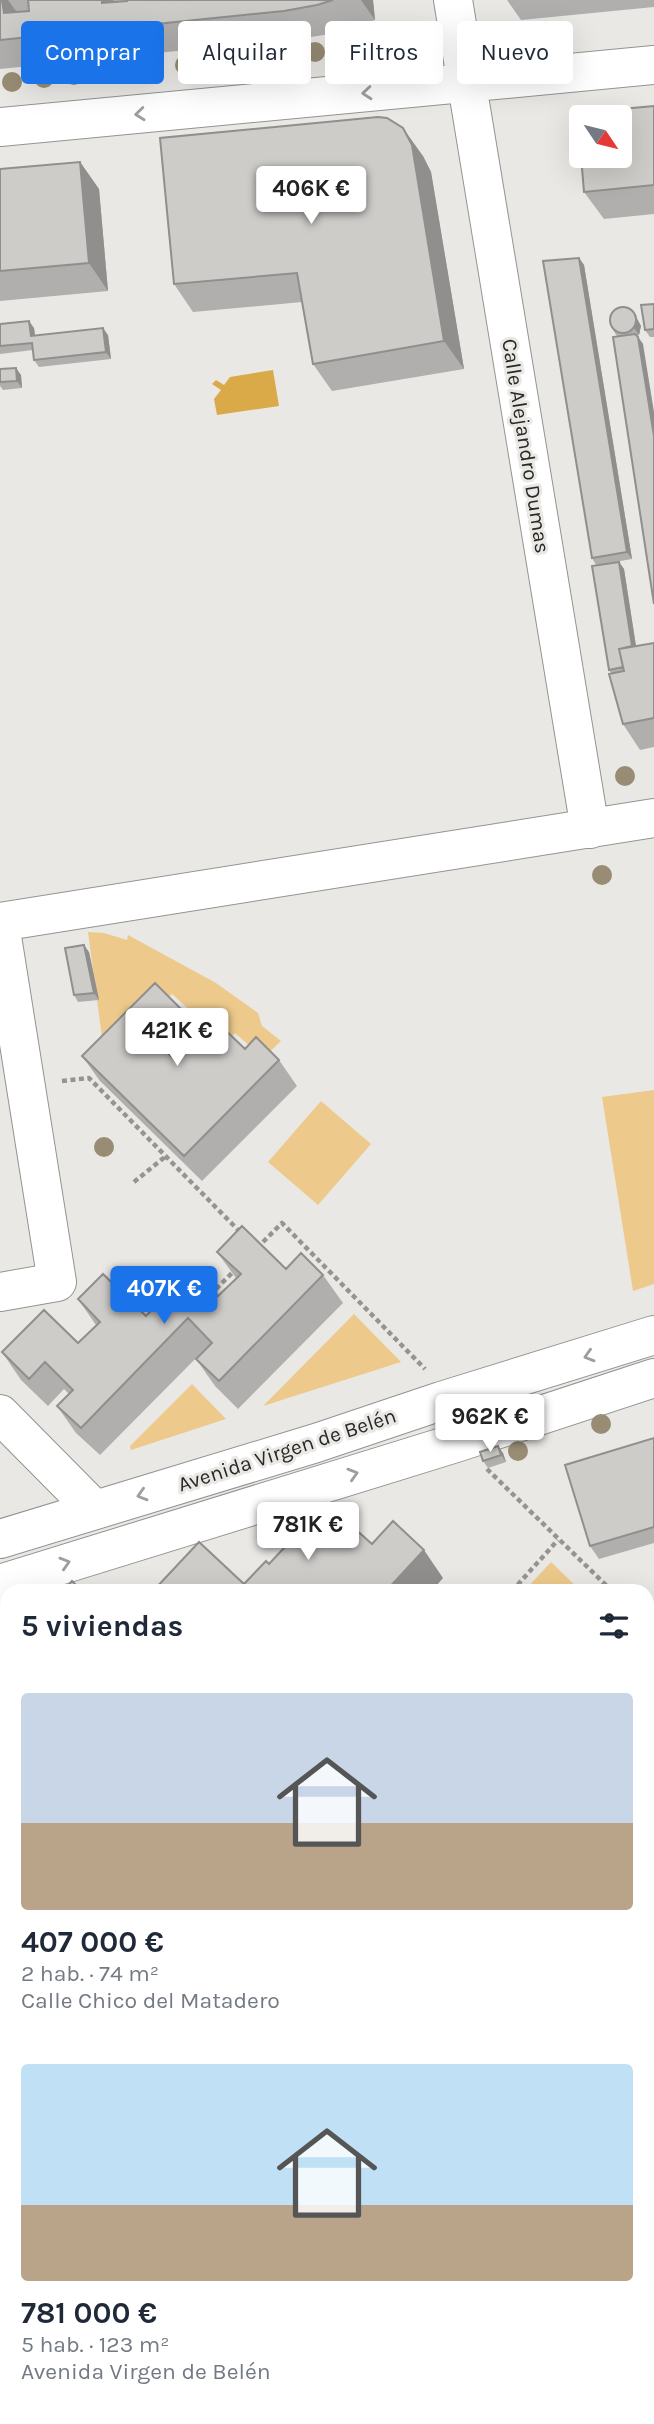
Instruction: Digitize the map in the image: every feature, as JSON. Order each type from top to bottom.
[{"type":"street","name":"Calle Alejandro Dumas","points":[[453,0],[457,26]]},
{"type":"street","points":[[573,73],[654,65]]},
{"type":"street","points":[[0,127],[457,84]]},
{"type":"street","name":"Calle Alejandro Dumas","points":[[466,84],[590,829]]},
{"type":"street","points":[[0,1292],[57,1282],[26,1084],[4,969],[0,923],[654,818]]},
{"type":"street","name":"Avenida Virgen de Belén","points":[[0,1538],[316,1443],[654,1335]]},
{"type":"street","name":"Avenida Virgen de Belén","points":[[0,1584],[459,1442],[654,1378]]},
{"type":"street","points":[[0,1414],[95,1510]]},
{"type":"path","points":[[26,1084],[89,1078],[256,1249],[282,1223],[426,1370],[441,1401]]},
{"type":"path","points":[[134,1182],[166,1156]]},
{"type":"path","points":[[204,1301],[239,1266]]},
{"type":"path","points":[[459,1442],[605,1584]]},
{"type":"path","points":[[518,1584],[558,1540]]},
{"type":"shaded area","points":[[273,370],[279,406],[217,415],[214,399],[221,390],[212,384],[216,380],[224,385],[230,377]]},
{"type":"shaded area","points":[[88,932],[104,933],[127,940],[128,935],[216,983],[258,1013],[262,1026],[281,1041],[263,1058],[235,1033],[226,1043],[172,994],[105,1060]]},
{"type":"shaded area","points":[[654,1090],[654,1284],[633,1291],[602,1097]]},
{"type":"shaded area","points":[[321,1101],[371,1144],[318,1205],[268,1162]]},
{"type":"shaded area","points":[[354,1314],[401,1362],[263,1406]]},
{"type":"shaded area","points":[[192,1384],[226,1419],[131,1450],[130,1446]]},
{"type":"shaded area","points":[[551,1562],[574,1584],[531,1584]]},
{"type":"building","points":[[0,0],[4,13],[29,11],[28,0],[102,0],[102,3],[127,0],[333,0],[284,11],[164,23],[164,21],[21,21],[21,38],[0,40]]},
{"type":"building","points":[[654,106],[654,185],[584,192],[582,168],[632,168],[632,108]]},
{"type":"building","points":[[387,118],[403,128],[412,145],[444,341],[313,364],[297,273],[174,284],[160,138]]},
{"type":"building","points":[[80,162],[89,263],[0,271],[0,169]]},
{"type":"building","points":[[579,258],[627,552],[592,558],[543,261]]},
{"type":"building","points":[[654,304],[654,329],[645,330],[641,305]]},
{"type":"building","points":[[623,307],[632,311],[636,320],[632,329],[623,333],[614,329],[610,320],[614,311]]},
{"type":"building","points":[[29,321],[31,336],[103,328],[106,352],[34,360],[32,343],[0,346],[0,324]]},
{"type":"building","points":[[635,334],[638,337],[654,436],[654,604],[613,337]]},
{"type":"building","points":[[16,368],[17,381],[0,382],[0,369]]},
{"type":"building","points":[[619,562],[632,646],[619,649],[623,667],[609,670],[592,566]]},
{"type":"building","points":[[654,643],[654,718],[623,724],[609,674],[624,671],[619,649]]},
{"type":"building","points":[[84,945],[94,993],[74,995],[65,948]]},
{"type":"building","points":[[155,983],[204,1032],[216,1021],[245,1049],[256,1037],[279,1060],[184,1156],[82,1056]],"holes":[[[177,1039],[187,1050],[176,1061],[165,1050]]]},
{"type":"building","points":[[242,1226],[286,1269],[301,1253],[323,1275],[219,1381],[196,1359],[212,1343],[188,1318],[81,1428],[57,1406],[73,1390],[45,1362],[29,1379],[2,1352],[44,1310],[78,1343],[100,1322],[78,1299],[103,1274],[146,1316],[163,1298],[167,1303],[195,1274],[218,1296],[241,1274],[217,1252]]},
{"type":"building","points":[[654,1438],[654,1527],[590,1546],[565,1465]]},
{"type":"building","points":[[498,1446],[501,1455],[483,1461],[480,1452]]},
{"type":"building","points":[[326,1503],[372,1544],[393,1521],[424,1550],[392,1584],[244,1584],[266,1561],[269,1564]]},
{"type":"building","points":[[199,1542],[244,1584],[160,1584]]}]
